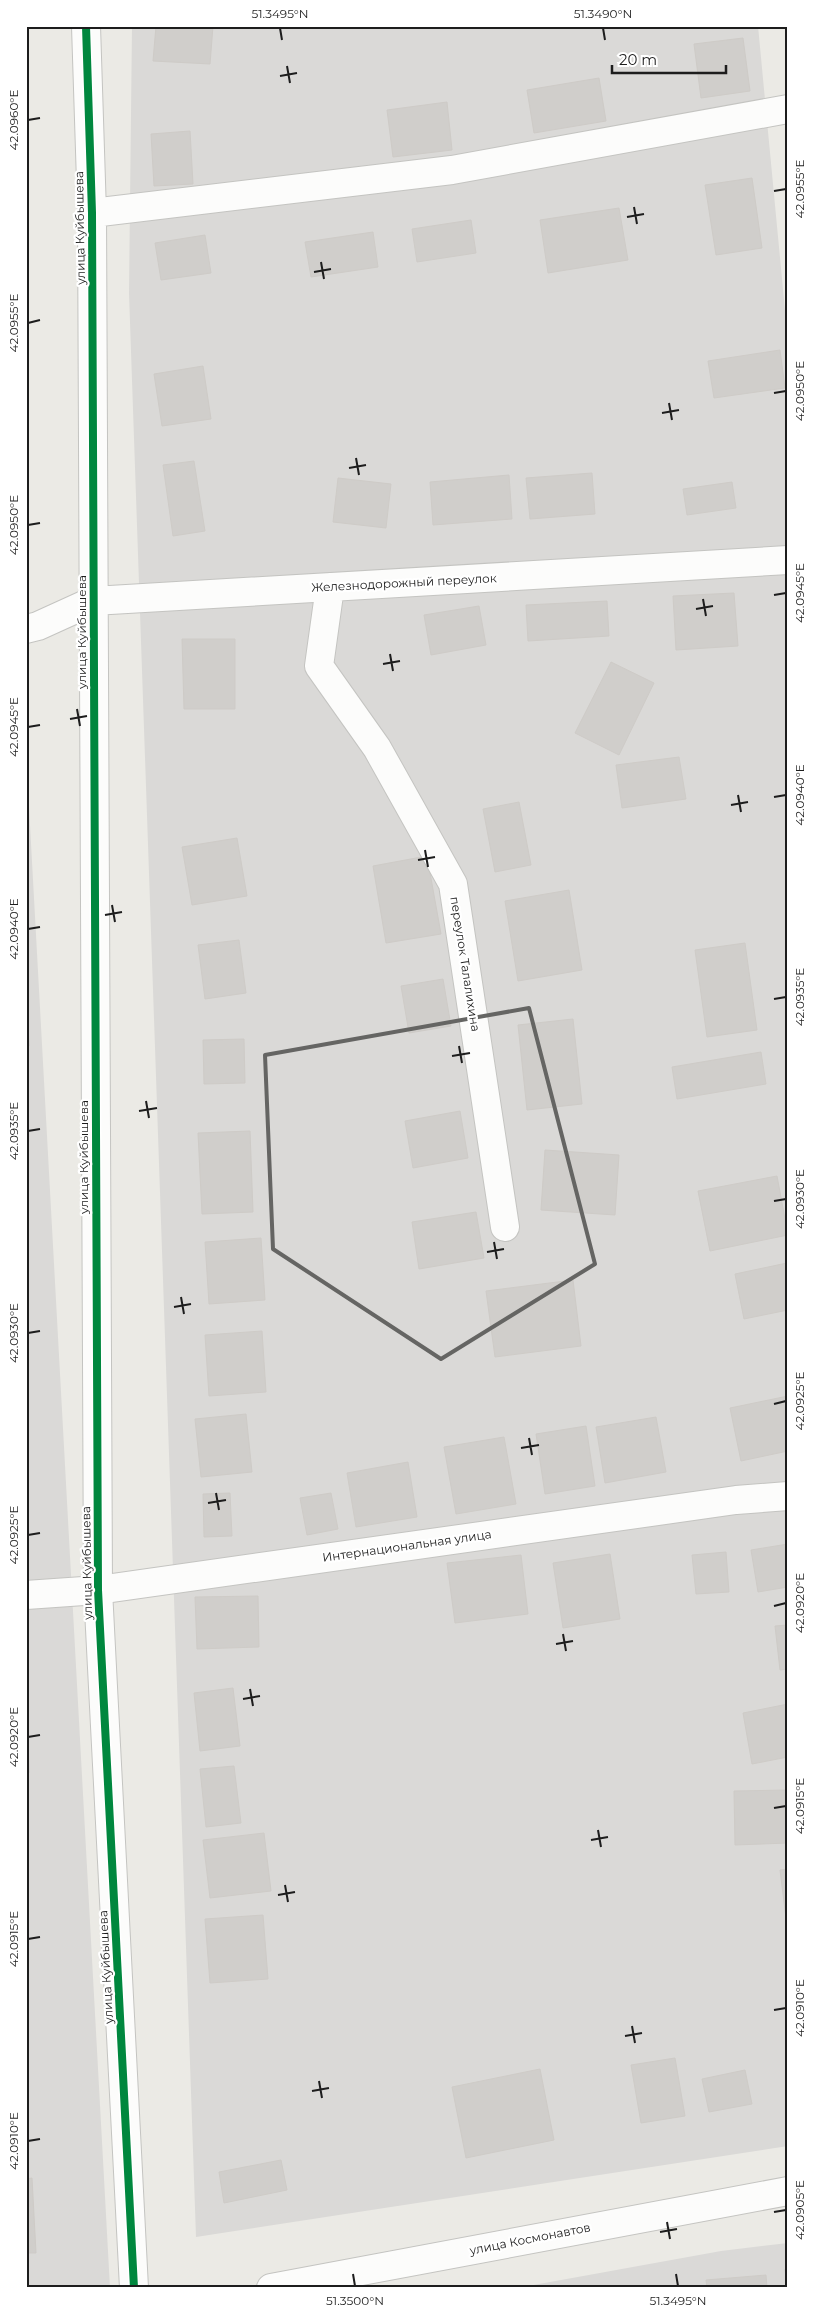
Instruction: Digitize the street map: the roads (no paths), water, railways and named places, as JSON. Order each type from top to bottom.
[{"type":"street","name":"улица Куйбышева","points":[[86,26],[92,213],[98,1590],[134,2288]]},
{"type":"street","points":[[92,213],[452,170],[788,109]]},
{"type":"street","name":"Железнодорожный переулок","points":[[26,629],[38,626],[93,601],[788,560]]},
{"type":"street","name":"переулок Талалихина","points":[[330,587],[319,666],[377,748],[453,884],[505,1228]]},
{"type":"street","name":"Интернациональная улица","points":[[26,1595],[98,1590],[736,1500],[788,1496]]},
{"type":"street","name":"улица Космонавтов","points":[[271,2288],[788,2191]]}]
